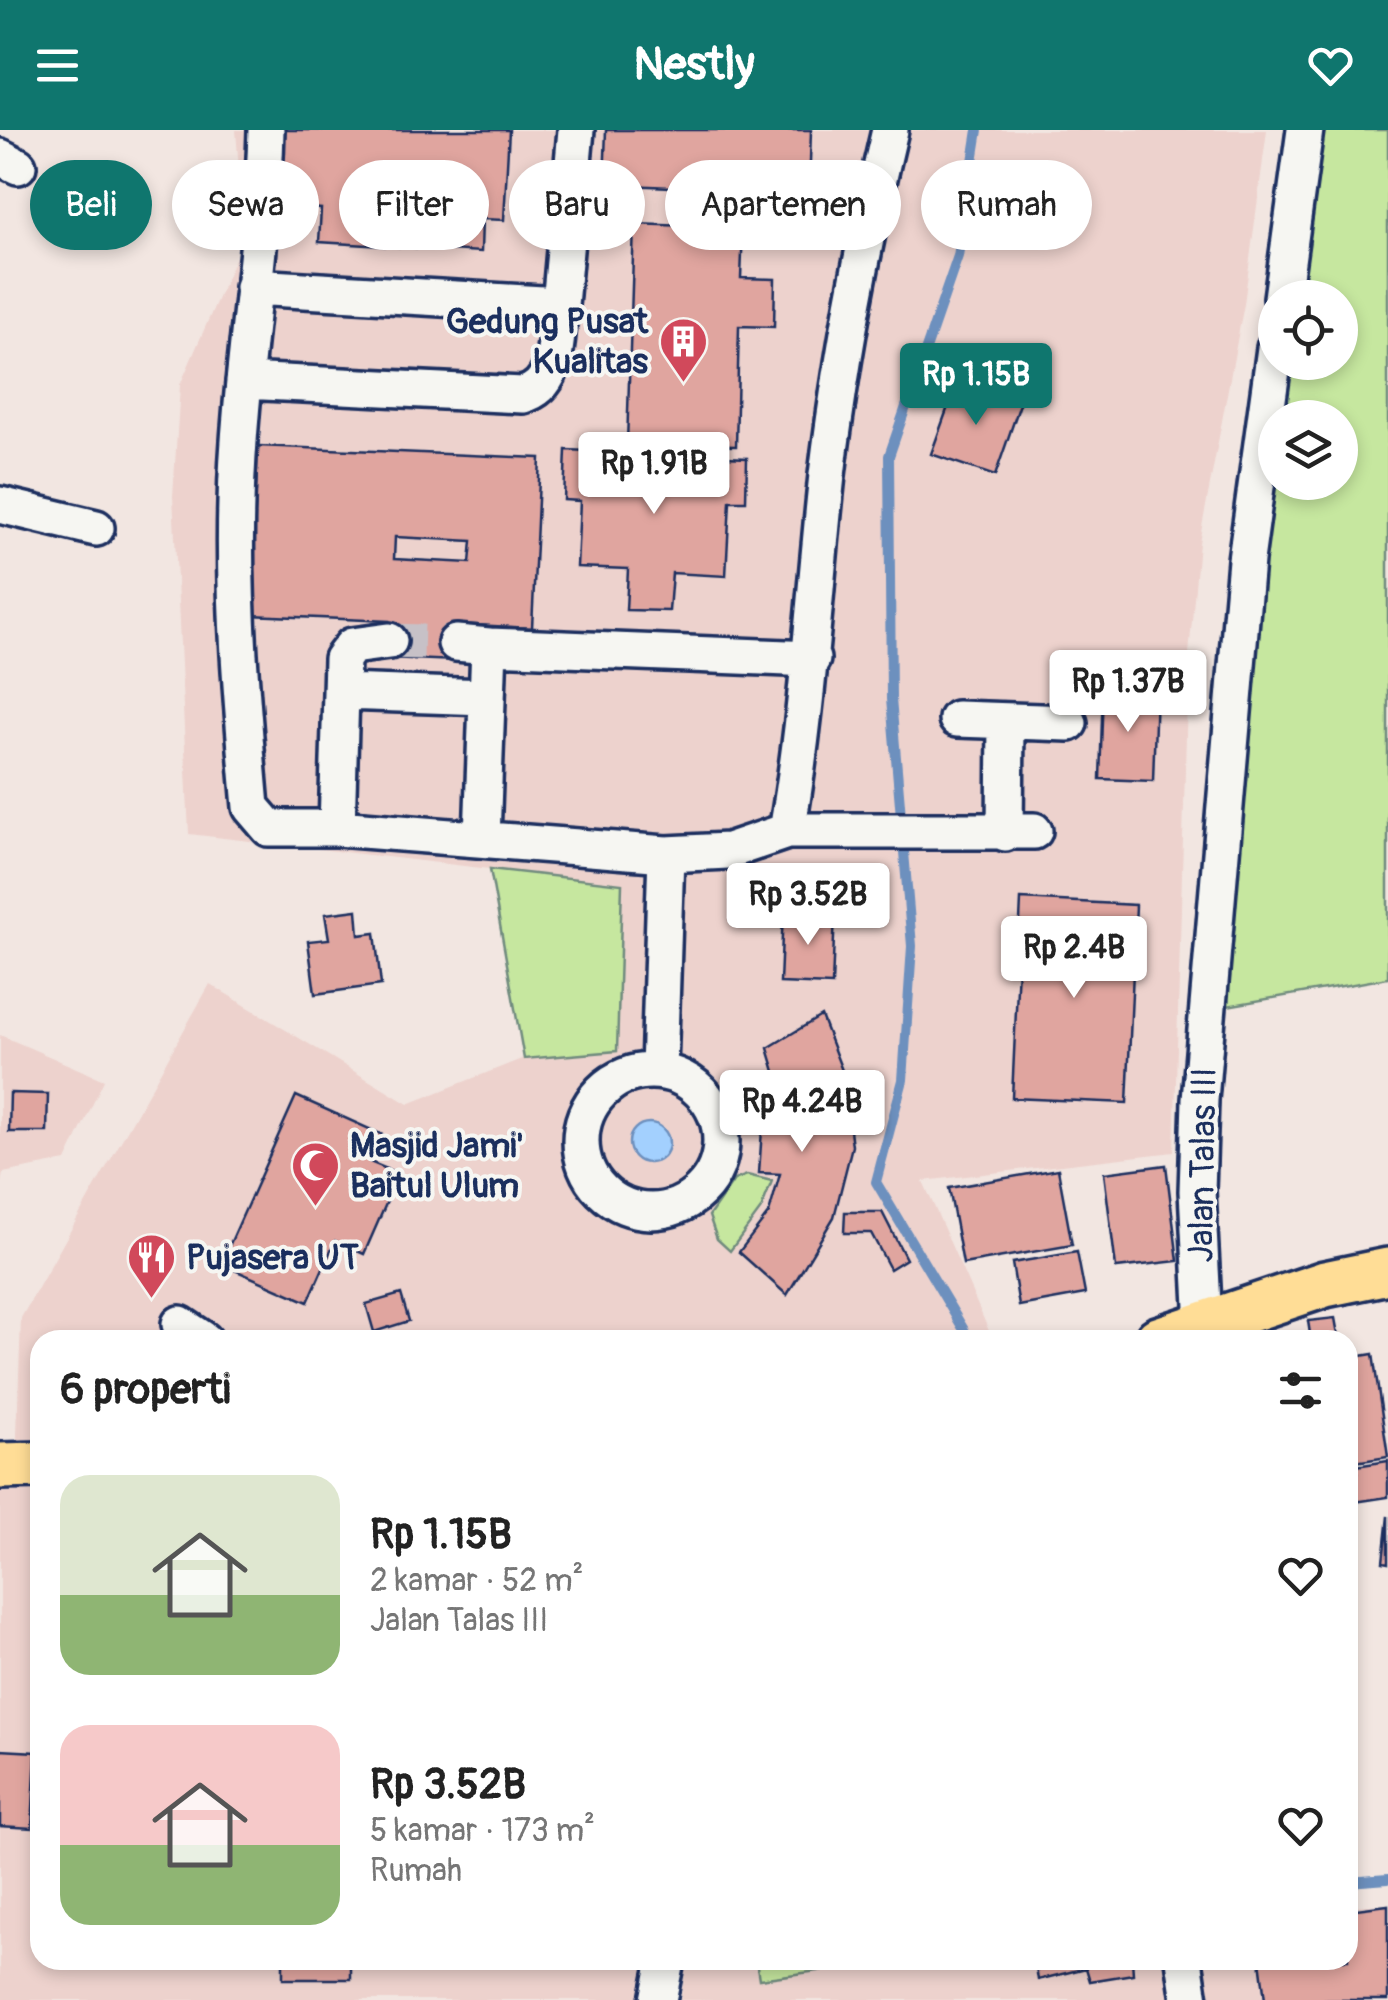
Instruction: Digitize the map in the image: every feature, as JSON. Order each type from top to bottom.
[{"type":"main road","points":[[1222,1328],[1385,1266]]},
{"type":"main road","points":[[0,1466],[30,1465]]},
{"type":"street","points":[[266,130],[264,223],[244,381],[236,500],[235,626],[250,807],[269,828],[337,828],[666,854],[728,852],[786,831],[1006,833],[1006,720]]},
{"type":"street","points":[[244,381],[522,395],[544,385],[550,374],[560,306],[576,130]]},
{"type":"street","points":[[786,831],[812,659],[827,475],[864,239],[890,130]]},
{"type":"street","points":[[1284,280],[1305,130]]},
{"type":"street","points":[[254,287],[560,306]]},
{"type":"street","name":"Jalan Talas III","points":[[1222,1328],[1197,1191],[1200,1100],[1246,560],[1271,380]]},
{"type":"street","points":[[0,505],[96,528]]},
{"type":"street","points":[[337,828],[342,660],[352,646],[389,641]]},
{"type":"street","points":[[482,838],[487,697],[473,645],[812,659]]},
{"type":"street","points":[[342,692],[487,697]]},
{"type":"street","points":[[956,719],[1069,723]]},
{"type":"street","points":[[659,1070],[666,854]]},
{"type":"street","points":[[659,1070],[682,1077],[700,1090],[721,1129],[721,1151],[714,1172],[683,1204],[647,1211],[631,1209],[604,1194],[590,1176],[581,1155],[580,1128],[590,1102],[610,1082],[635,1071],[659,1070]]},
{"type":"street","points":[[658,2000],[664,1970]]},
{"type":"street","points":[[1186,1970],[1190,2000]]},
{"type":"shaded area","points":[[236,130],[1267,130],[1244,304],[1199,543],[1188,665],[1174,1152],[923,1181],[989,1330],[30,1330],[30,1970],[644,1970],[639,2000],[0,2000],[0,1492],[15,1492],[21,1318],[210,984],[408,1104],[524,1058],[490,869],[189,834],[173,496],[180,385],[239,250],[319,250],[319,160],[238,160]]},
{"type":"shaded area","points":[[0,1035],[104,1080],[66,1161],[3,1173],[0,1189]]},
{"type":"shaded area","points":[[1388,1904],[1388,2000],[680,2000],[685,1970],[1358,1970],[1358,1906]]},
{"type":"green space","points":[[1305,130],[1388,130],[1388,978],[1210,1009],[1262,500],[1358,500],[1358,400],[1272,400],[1274,380],[1358,380],[1358,280],[1285,280]]},
{"type":"green space","points":[[490,869],[622,884],[617,1051],[524,1059]]},
{"type":"green space","points":[[747,1175],[772,1181],[761,1209],[730,1251],[717,1239],[709,1216],[734,1180]]},
{"type":"green space","points":[[758,1970],[826,1970],[759,1979]]},
{"type":"water","points":[[649,1123],[663,1129],[669,1143],[663,1157],[649,1163],[635,1157],[629,1143],[635,1129]]},
{"type":"building","points":[[285,130],[509,130],[504,220],[489,219],[489,160],[339,160],[339,243],[319,242],[319,160],[283,160]]},
{"type":"building","points":[[606,130],[811,130],[810,160],[665,160],[665,187],[645,186],[645,160],[605,160]]},
{"type":"building","name":"Gedung Pusat Kualitas","points":[[645,224],[665,225],[665,250],[742,250],[741,278],[775,279],[774,327],[739,326],[736,446],[627,444],[633,250],[645,250]]},
{"type":"building","points":[[958,379],[1021,401],[995,476],[931,454]]},
{"type":"building","points":[[258,446],[540,458],[532,628],[457,624],[456,661],[388,658],[389,621],[250,615]],"holes":[[[395,537],[472,541],[470,563],[394,559]]]},
{"type":"building","points":[[566,450],[747,458],[746,501],[730,501],[726,576],[672,573],[669,611],[626,610],[628,569],[577,567],[580,501],[564,500]]},
{"type":"building","points":[[1103,689],[1156,691],[1153,781],[1100,779]]},
{"type":"building","points":[[1021,899],[1136,905],[1127,1103],[1012,1098]]},
{"type":"building","points":[[357,910],[359,935],[375,933],[381,985],[315,994],[308,941],[329,939],[325,914]]},
{"type":"building","points":[[783,911],[835,913],[832,985],[780,983]]},
{"type":"building","points":[[821,1016],[843,1073],[852,1146],[834,1217],[787,1295],[739,1252],[769,1213],[780,1174],[759,1173],[762,1129],[782,1130],[780,1088],[768,1048]]},
{"type":"building","points":[[10,1093],[48,1094],[47,1132],[9,1132]]},
{"type":"building","name":"Masjid Jami' Baitul Ulum","points":[[296,1096],[383,1135],[370,1162],[399,1174],[364,1254],[335,1241],[308,1302],[221,1264]]},
{"type":"building","points":[[1166,1165],[1178,1261],[1116,1268],[1104,1173]]},
{"type":"building","points":[[1058,1169],[1072,1245],[963,1264],[949,1188]]},
{"type":"building","points":[[845,1212],[882,1212],[906,1259],[890,1269],[871,1233],[844,1233]]},
{"type":"building","points":[[1077,1252],[1085,1294],[1019,1306],[1012,1263]]},
{"type":"building","points":[[401,1294],[409,1321],[373,1330],[366,1304]]},
{"type":"building","points":[[1335,1318],[1337,1330],[1309,1330],[1308,1321]]},
{"type":"building","points":[[1373,1354],[1388,1457],[1358,1462],[1358,1356]]},
{"type":"building","points":[[1388,1461],[1388,1497],[1358,1502],[1358,1466]]},
{"type":"building","points":[[1388,1516],[1388,1563],[1383,1562]]},
{"type":"building","points":[[0,1750],[30,1752],[30,1828],[0,1826]]},
{"type":"building","points":[[1388,1905],[1388,2000],[1265,2000],[1261,1970],[1358,1970],[1358,1909]]},
{"type":"building","points":[[283,1970],[351,1970],[351,1979],[283,1979]]},
{"type":"building","points":[[1036,1970],[1078,1970],[1038,1980]]},
{"type":"building","points":[[1087,1970],[1133,1970],[1133,1974],[1090,1981]]},
{"type":"waterway","points":[[964,1330],[876,1182],[903,1080],[912,946],[891,699],[889,456],[958,256],[978,130]]},
{"type":"waterway","points":[[1358,1881],[1388,1879]]},
{"type":"tunnel","points":[[389,641],[456,643]]},
{"type":"place","name":"Gedung Pusat Kualitas","points":[[683,384]]},
{"type":"place","name":"Masjid Jami' Baitul Ulum","points":[[315,1208]]},
{"type":"place","name":"Pujasera UT","points":[[151,1300]]}]
